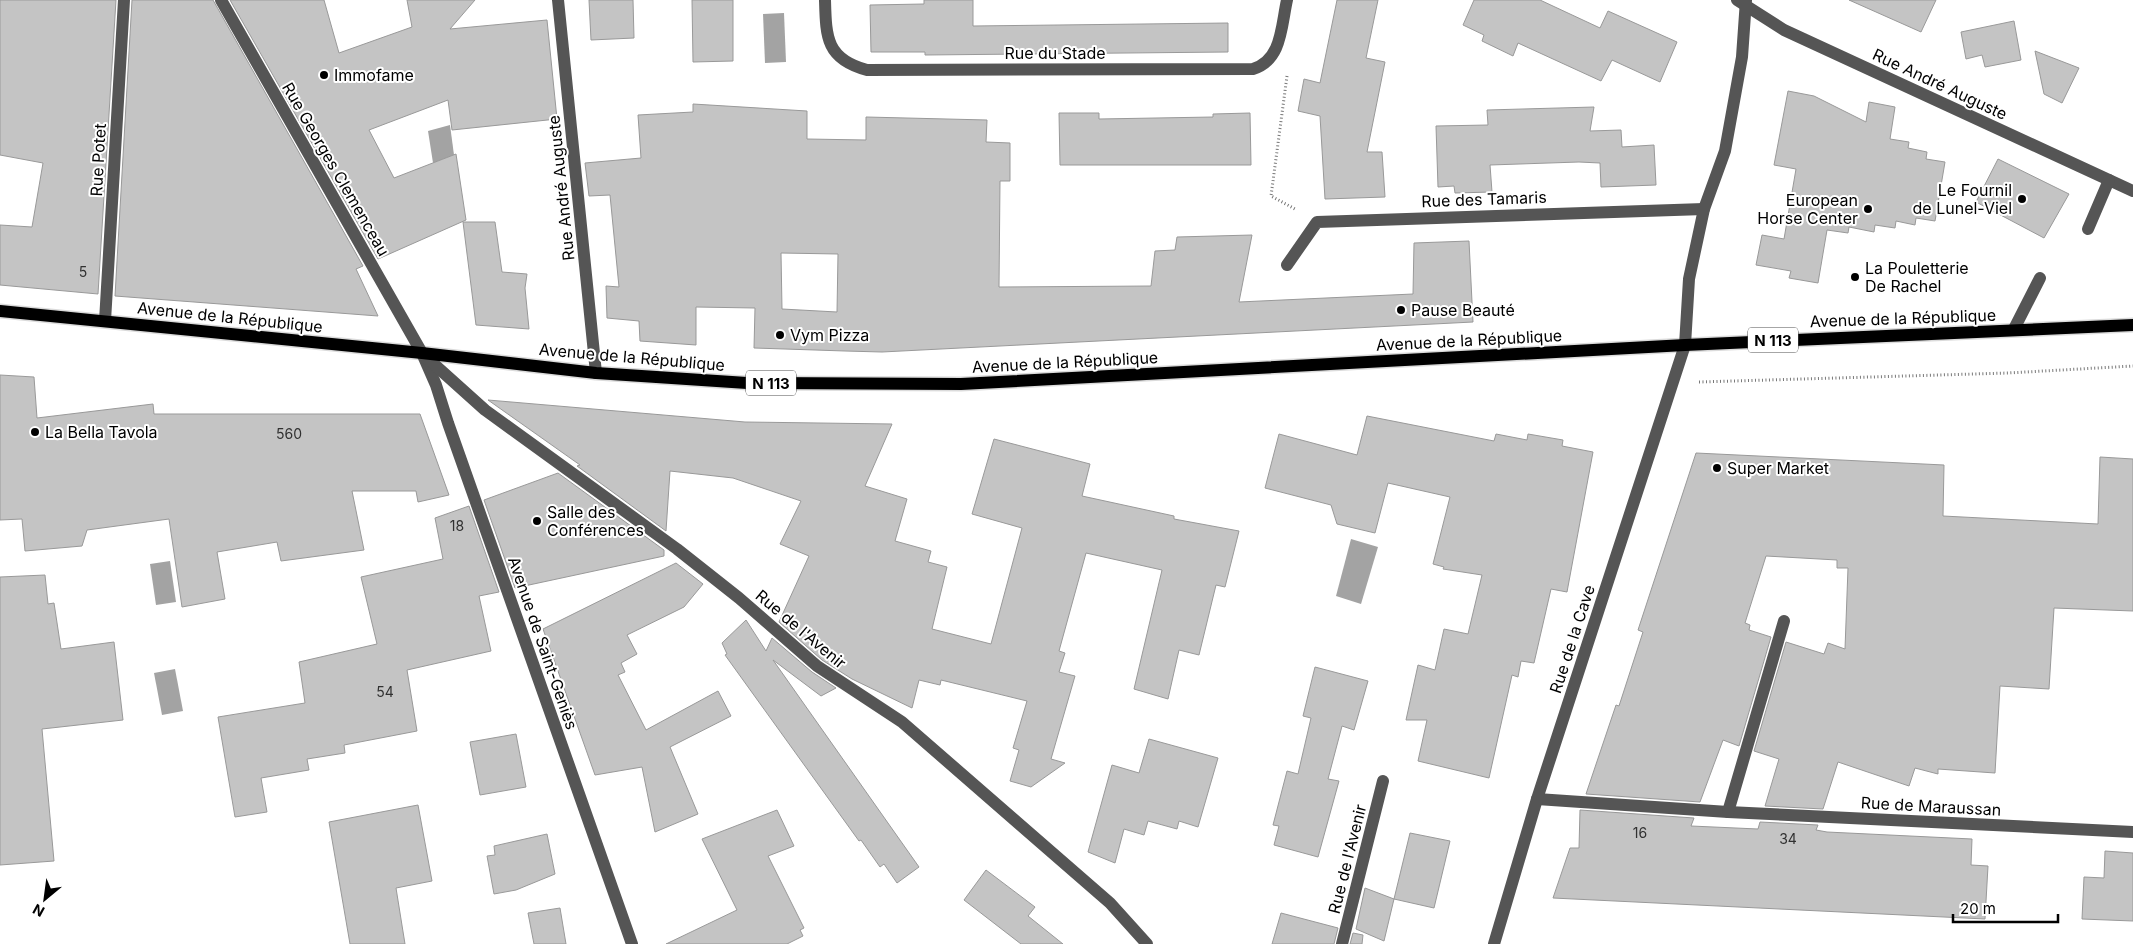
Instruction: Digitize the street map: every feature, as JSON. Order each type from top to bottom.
[{"type":"main road","name":"Avenue de la République","points":[[0,311],[422,353],[596,374],[747,383],[962,384],[1685,344],[2133,325]]},
{"type":"street","name":"Rue Potet","points":[[105,321],[124,0]]},
{"type":"street","name":"Rue Georges Clemenceau","points":[[221,0],[422,353]]},
{"type":"street","name":"Rue André Auguste","points":[[558,0],[596,374]]},
{"type":"street","name":"Rue du Stade","points":[[825,0],[826,31],[830,45],[839,58],[853,66],[867,70],[1252,69],[1262,66],[1271,59],[1276,51]]},
{"type":"street","points":[[1276,51],[1287,0]]},
{"type":"street","name":"Rue André Auguste","points":[[1744,3],[1784,30],[2133,191]]},
{"type":"street","points":[[1685,344],[1689,279],[1704,210],[1725,151],[1742,57],[1744,3]]},
{"type":"street","points":[[2088,229],[2109,180]]},
{"type":"street","name":"Rue des Tamaris","points":[[1317,222],[1704,210]]},
{"type":"street","points":[[1287,265],[1317,222]]},
{"type":"street","points":[[2014,329],[2040,278]]},
{"type":"street","name":"Rue de la Cave","points":[[1494,944],[1537,799],[1685,344]]},
{"type":"street","name":"Avenue de Saint-Geniès","points":[[422,353],[436,385],[632,944]]},
{"type":"street","name":"Rue de l'Avenir","points":[[422,353],[485,410],[677,549],[739,598],[817,666],[902,722],[1104,898],[1147,944]]},
{"type":"street","points":[[1728,812],[1784,621]]},
{"type":"street","name":"Rue de l'Avenir","points":[[1342,944],[1383,781]]},
{"type":"street","name":"Rue de Maraussan","points":[[1537,799],[1728,812],[2133,832]]},
{"type":"path","points":[[1276,51],[1287,75],[1271,196],[1317,222]]},
{"type":"path","points":[[1672,384],[2008,373],[2133,366]]},
{"type":"shaded area","points":[[784,13],[786,62],[765,63],[763,14]]},
{"type":"shaded area","points":[[450,125],[454,155],[433,163],[428,131]]},
{"type":"shaded area","points":[[1351,539],[1378,547],[1361,604],[1336,596]]},
{"type":"shaded area","points":[[170,561],[176,602],[156,605],[150,564]]},
{"type":"shaded area","points":[[175,669],[183,711],[162,715],[154,673]]},
{"type":"building","points":[[0,0],[116,0],[98,294],[0,285],[0,225],[32,227],[43,163],[0,155]]},
{"type":"building","points":[[132,0],[213,0],[363,266],[356,269],[378,316],[115,296]]},
{"type":"building","points":[[230,0],[324,0],[339,53],[412,27],[407,0],[475,0],[450,29],[547,20],[557,119],[452,130],[448,100],[369,130],[394,178],[456,154],[466,220],[378,259]]},
{"type":"building","points":[[589,0],[633,0],[634,38],[591,40]]},
{"type":"building","points":[[692,0],[733,0],[733,61],[693,62]]},
{"type":"building","points":[[924,0],[973,0],[973,26],[1228,23],[1228,52],[925,55],[925,52],[871,52],[870,5],[924,4]]},
{"type":"building","points":[[1337,0],[1378,0],[1366,58],[1385,62],[1367,152],[1382,152],[1385,197],[1325,199],[1320,116],[1298,111],[1304,79],[1320,83]]},
{"type":"building","points":[[1474,0],[1540,0],[1600,28],[1608,11],[1677,42],[1660,82],[1612,60],[1601,81],[1518,43],[1513,56],[1482,41],[1484,35],[1463,25]]},
{"type":"building","points":[[1849,0],[1936,0],[1921,32]]},
{"type":"building","points":[[2014,21],[2021,60],[1985,67],[1982,55],[1966,59],[1961,32]]},
{"type":"building","points":[[2035,51],[2079,68],[2062,103],[2044,94]]},
{"type":"building","points":[[1788,91],[1814,96],[1866,122],[1869,102],[1895,107],[1890,139],[1909,142],[1908,148],[1927,152],[1926,159],[1945,162],[1935,221],[1916,218],[1915,225],[1896,221],[1895,228],[1875,225],[1874,232],[1849,227],[1848,233],[1827,230],[1818,283],[1789,278],[1791,271],[1756,265],[1762,235],[1784,239],[1796,169],[1774,165]]},
{"type":"building","points":[[693,104],[807,111],[807,139],[866,140],[866,117],[987,120],[986,142],[1010,143],[1010,181],[1000,181],[999,287],[1151,286],[1155,251],[1175,250],[1177,237],[1252,235],[1239,302],[1413,294],[1414,243],[1469,241],[1473,322],[882,352],[754,348],[755,308],[696,307],[696,345],[640,341],[639,321],[607,318],[606,286],[619,287],[610,195],[589,196],[585,163],[641,158],[638,115],[693,112]],"holes":[[[781,253],[838,254],[837,312],[782,309]]]},
{"type":"building","points":[[1594,107],[1590,131],[1621,130],[1622,147],[1654,145],[1656,185],[1601,187],[1600,163],[1579,162],[1490,165],[1492,192],[1455,193],[1454,186],[1438,187],[1436,126],[1488,125],[1487,110]]},
{"type":"building","points":[[1059,113],[1099,113],[1099,119],[1213,117],[1213,114],[1250,113],[1251,165],[1060,165]]},
{"type":"building","name":"Le Fournil de Lunel-Viel","points":[[1998,159],[2069,194],[2044,238],[1976,202]]},
{"type":"building","points":[[463,222],[495,222],[502,272],[527,274],[525,288],[529,329],[476,325]]},
{"type":"building","points":[[0,375],[34,377],[37,418],[153,404],[154,414],[420,414],[449,495],[418,502],[416,491],[352,491],[364,550],[281,561],[277,542],[217,552],[225,599],[182,607],[169,519],[87,530],[82,546],[25,551],[22,519],[0,520]]},
{"type":"building","points":[[488,400],[745,422],[892,424],[865,486],[907,499],[895,541],[931,551],[928,562],[947,567],[932,629],[991,644],[1022,528],[972,514],[994,439],[1090,464],[1082,496],[1174,516],[1174,519],[1239,531],[1225,587],[1216,585],[1199,655],[1179,650],[1168,699],[1134,689],[1162,570],[1086,553],[1059,651],[1065,653],[1059,672],[1075,676],[1051,759],[1065,763],[1031,787],[1010,781],[1019,750],[1013,748],[1027,701],[941,680],[940,685],[919,680],[912,708],[852,679],[822,660],[779,622],[809,556],[780,544],[801,501],[733,478],[670,471],[666,531],[577,466],[580,465]]},
{"type":"building","points":[[1367,416],[1494,441],[1496,434],[1527,440],[1528,434],[1563,440],[1562,446],[1593,452],[1567,592],[1551,589],[1534,663],[1521,661],[1518,677],[1512,675],[1489,778],[1418,761],[1427,720],[1406,720],[1418,665],[1435,670],[1444,629],[1468,634],[1482,575],[1443,569],[1444,567],[1433,564],[1450,497],[1388,483],[1375,533],[1337,524],[1331,505],[1265,488],[1279,434],[1357,455]]},
{"type":"building","points":[[1696,453],[1944,465],[1943,516],[2098,524],[2100,457],[2133,459],[2133,611],[2054,608],[2049,689],[2000,686],[1995,773],[1938,769],[1938,774],[1915,768],[1909,786],[1838,762],[1823,809],[1765,806],[1779,759],[1754,751],[1786,642],[1824,654],[1828,643],[1845,649],[1848,568],[1837,568],[1837,560],[1766,556],[1745,623],[1750,625],[1749,630],[1771,637],[1739,746],[1723,740],[1700,802],[1586,794],[1616,705],[1619,706],[1643,632],[1638,630]]},
{"type":"building","points":[[558,473],[664,550],[664,556],[515,588],[484,500]]},
{"type":"building","points":[[469,506],[499,592],[479,596],[491,651],[407,670],[417,731],[344,745],[345,753],[307,759],[309,770],[261,778],[267,812],[235,817],[218,717],[305,703],[299,662],[377,644],[361,577],[443,559],[435,518]]},
{"type":"building","points":[[676,563],[703,584],[684,607],[627,635],[637,654],[621,663],[625,672],[618,675],[646,730],[718,691],[731,716],[670,747],[698,814],[655,832],[642,767],[595,775],[543,629]]},
{"type":"building","points":[[45,575],[48,604],[54,603],[61,649],[114,642],[123,720],[42,729],[54,861],[0,865],[0,577]]},
{"type":"building","points":[[746,620],[766,651],[772,638],[812,672],[836,688],[821,696],[773,660],[919,867],[897,883],[884,864],[880,867],[861,840],[859,841],[725,655],[727,654],[722,643]]},
{"type":"building","points":[[1315,667],[1368,681],[1354,730],[1342,726],[1328,779],[1339,781],[1318,857],[1274,845],[1279,826],[1273,825],[1287,771],[1298,774],[1311,718],[1303,716]]},
{"type":"building","points":[[516,734],[526,787],[480,795],[470,742]]},
{"type":"building","points":[[1149,739],[1218,758],[1198,827],[1179,821],[1177,829],[1148,821],[1144,835],[1124,829],[1115,863],[1088,852],[1112,765],[1139,773]]},
{"type":"building","points":[[418,805],[432,881],[396,888],[405,944],[350,944],[329,822]]},
{"type":"building","points":[[777,810],[794,846],[768,856],[804,928],[800,930],[803,936],[787,944],[666,944],[737,910],[702,839]]},
{"type":"building","points":[[1580,810],[1694,818],[1691,826],[1758,829],[1760,822],[1818,825],[1816,830],[1827,832],[1972,839],[1971,865],[1988,866],[1985,919],[1553,898],[1570,848],[1579,848]]},
{"type":"building","points":[[1410,833],[1450,841],[1434,908],[1394,899]]},
{"type":"building","points":[[547,834],[555,874],[516,890],[494,894],[487,856],[495,855],[494,846]]},
{"type":"building","points":[[2105,851],[2133,853],[2133,921],[2082,919],[2084,877],[2104,878]]},
{"type":"building","points":[[986,870],[1035,907],[1028,916],[1063,944],[1021,944],[964,900]]},
{"type":"building","points":[[1365,888],[1394,899],[1384,941],[1356,929]]},
{"type":"building","points":[[560,908],[566,944],[534,944],[528,913]]},
{"type":"building","points":[[1281,913],[1338,928],[1334,944],[1272,944]]},
{"type":"building","points":[[1353,933],[1363,935],[1362,944],[1350,944]]},
{"type":"place","name":"Immofame","points":[[324,75]]},
{"type":"place","name":"Le Fournil de Lunel-Viel","points":[[2022,199]]},
{"type":"place","name":"European Horse Center","points":[[1868,209]]},
{"type":"place","name":"La Pouletterie De Rachel","points":[[1855,277]]},
{"type":"place","name":"Pause Beauté","points":[[1401,310]]},
{"type":"place","name":"Vym Pizza","points":[[780,335]]},
{"type":"place","name":"La Bella Tavola","points":[[35,432]]},
{"type":"place","name":"Super Market","points":[[1717,468]]},
{"type":"place","name":"Salle des Conférences","points":[[537,521]]}]
